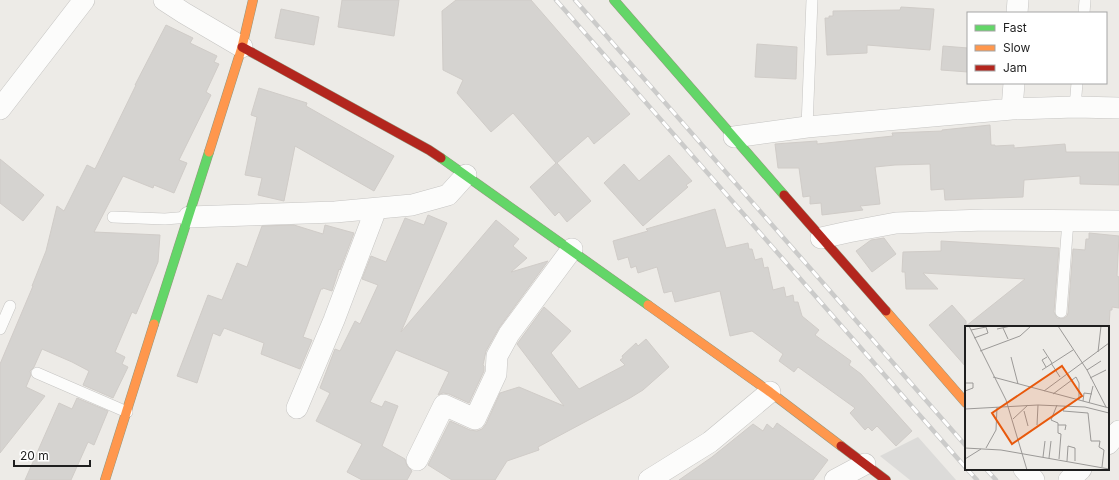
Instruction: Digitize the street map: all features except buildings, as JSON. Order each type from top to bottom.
[{"type":"street","points":[[0,109],[84,0]]},
{"type":"street","points":[[164,0],[242,47],[429,150],[572,249],[770,392],[886,480]]},
{"type":"street","points":[[105,480],[242,47],[253,0]]},
{"type":"street","points":[[614,0],[965,402]]},
{"type":"street","points":[[1017,12],[1018,0]]},
{"type":"street","points":[[1012,109],[1014,84]]},
{"type":"street","points":[[734,137],[807,127],[1012,109],[1075,107],[1119,108]]},
{"type":"street","points":[[189,218],[327,213],[412,205],[448,195],[466,175]]},
{"type":"street","points":[[297,408],[334,320],[376,209]]},
{"type":"street","points":[[821,238],[896,223],[985,220],[1119,221]]},
{"type":"street","points":[[417,460],[444,405],[475,419],[496,374],[497,356],[509,334],[572,249]]},
{"type":"street","points":[[649,480],[710,442],[770,392]]},
{"type":"street","points":[[1109,443],[1119,431]]},
{"type":"street","points":[[835,480],[865,464]]},
{"type":"street","points":[[1025,470],[1034,480]]},
{"type":"street","points":[[1069,480],[1081,470]]},
{"type":"lane","points":[[807,127],[812,0]]},
{"type":"lane","points":[[1084,12],[1085,0]]},
{"type":"lane","points":[[1075,107],[1077,84]]},
{"type":"lane","points":[[113,217],[165,219],[189,218]]},
{"type":"lane","points":[[1061,312],[1068,221]]},
{"type":"lane","points":[[0,329],[10,306]]},
{"type":"lane","points":[[37,373],[127,412]]},
{"type":"shaded area","points":[[918,437],[956,480],[910,480],[880,456]]},
{"type":"railway","points":[[556,0],[965,467]]},
{"type":"railway","points":[[575,0],[965,445]]},
{"type":"railway","points":[[968,470],[977,480]]},
{"type":"railway","points":[[987,470],[996,480]]},
{"type":"traffic: fast","points":[[614,0],[784,195]]},
{"type":"traffic: fast","points":[[154,324],[209,152]]},
{"type":"traffic: fast","points":[[441,158],[648,305]]},
{"type":"traffic: slow","points":[[209,152],[242,47],[253,0]]},
{"type":"traffic: slow","points":[[648,305],[770,392],[841,446]]},
{"type":"traffic: slow","points":[[886,311],[965,402]]},
{"type":"traffic: slow","points":[[105,480],[154,324]]},
{"type":"traffic: jam","points":[[242,47],[441,158]]},
{"type":"traffic: jam","points":[[784,195],[886,311]]},
{"type":"traffic: jam","points":[[841,446],[886,480]]}]
